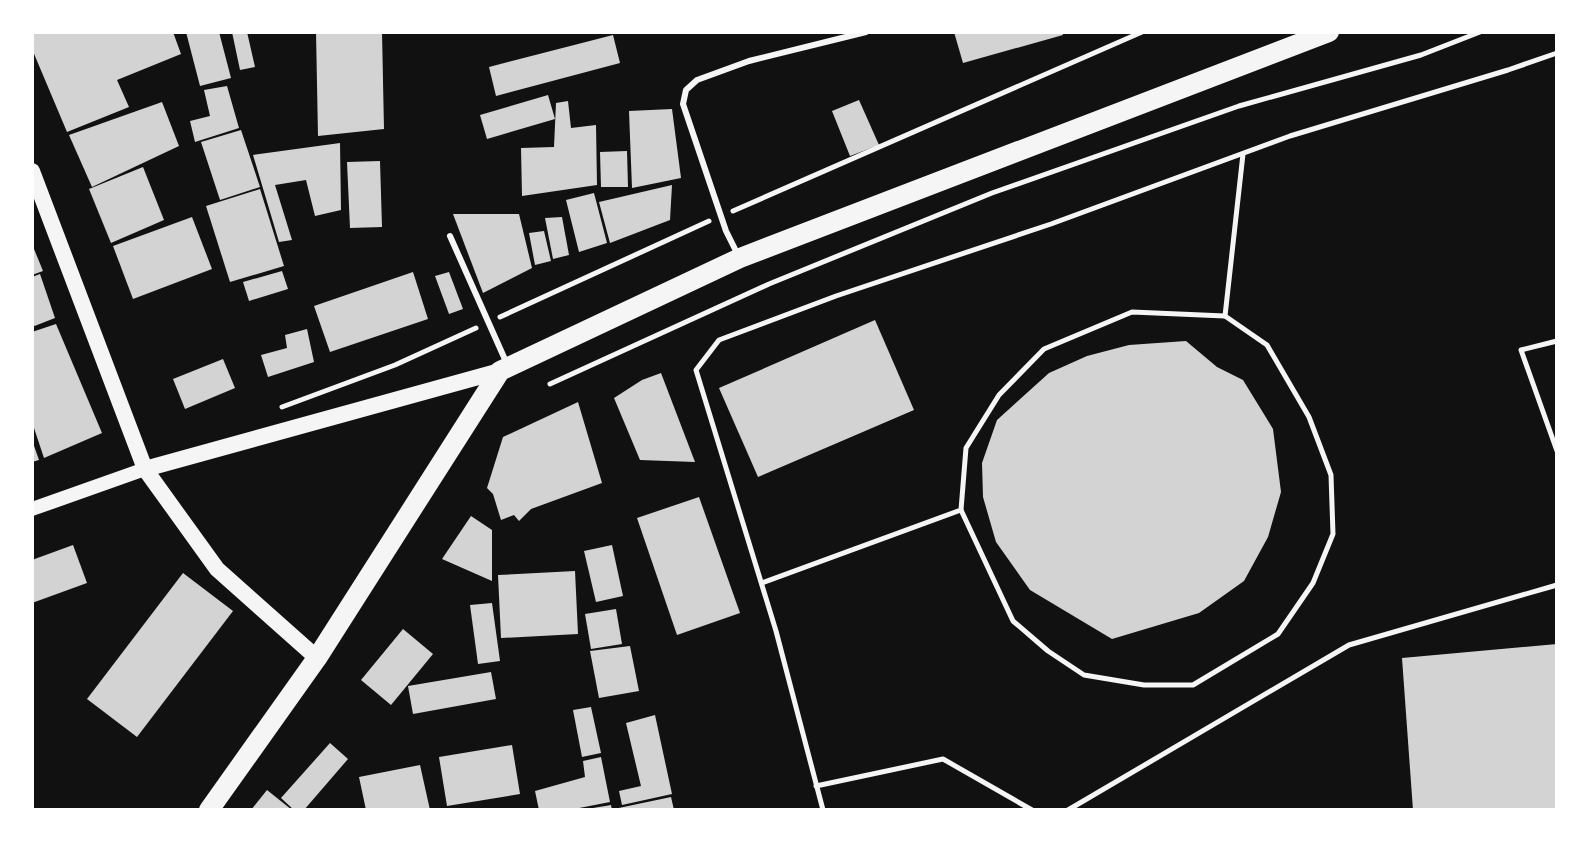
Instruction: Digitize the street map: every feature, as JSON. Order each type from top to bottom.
[{"type":"main road","points":[[145,469],[504,369],[740,258],[1329,32]]},
{"type":"main road","points":[[32,171],[145,469],[217,569],[317,658]]},
{"type":"main road","points":[[209,810],[317,658],[504,369]]},
{"type":"street","points":[[32,509],[145,469]]},
{"type":"lane","points":[[740,258],[721,215],[683,104],[686,90],[697,80],[749,61],[866,32]]},
{"type":"lane","points":[[450,236],[488,322],[504,369]]},
{"type":"path","points":[[270,411],[395,365],[721,215],[1142,32]]},
{"type":"path","points":[[550,384],[769,284],[992,193],[1239,106],[1421,55],[1480,32]]},
{"type":"path","points":[[823,810],[762,583],[696,370],[719,340],[836,296],[1051,224],[1290,136],[1557,53]]},
{"type":"path","points":[[1225,316],[1243,154]]},
{"type":"path","points":[[1132,312],[1225,316],[1267,345],[1309,417],[1331,475],[1333,534],[1313,583],[1278,634],[1193,685],[1144,685],[1084,675],[1048,651],[1013,621],[961,510],[966,448],[999,395],[1044,349],[1132,312]]},
{"type":"path","points":[[1557,341],[1521,350],[1557,451]]},
{"type":"path","points":[[762,583],[961,510]]},
{"type":"path","points":[[1068,810],[1349,645],[1557,585]]},
{"type":"path","points":[[816,786],[943,759],[1032,810]]},
{"type":"building","points":[[32,32],[173,32],[181,54],[117,80],[129,107],[67,132],[32,49]]},
{"type":"building","points":[[186,32],[219,32],[231,78],[200,86]]},
{"type":"building","points":[[232,32],[247,32],[255,67],[240,70]]},
{"type":"building","points":[[316,32],[382,32],[384,129],[318,136]]},
{"type":"building","points":[[954,32],[1062,32],[1063,35],[963,63]]},
{"type":"building","points":[[613,35],[620,63],[496,96],[489,67]]},
{"type":"building","points":[[227,86],[239,128],[195,142],[190,121],[210,116],[204,90]]},
{"type":"building","points":[[548,95],[555,119],[487,139],[480,115]]},
{"type":"building","points":[[859,100],[879,145],[850,156],[832,111]]},
{"type":"building","points":[[568,101],[571,128],[596,125],[597,185],[522,196],[521,148],[554,147],[556,103]]},
{"type":"building","points":[[162,102],[179,146],[92,187],[69,135]]},
{"type":"building","points":[[672,109],[681,178],[632,188],[629,111]]},
{"type":"building","points":[[241,130],[260,187],[220,200],[201,142]]},
{"type":"building","points":[[340,143],[341,210],[315,216],[306,180],[275,185],[292,240],[279,242],[253,155]]},
{"type":"building","points":[[627,151],[628,187],[601,187],[600,152]]},
{"type":"building","points":[[380,161],[382,227],[350,228],[347,162]]},
{"type":"building","points":[[143,167],[164,220],[111,243],[89,189]]},
{"type":"building","points":[[672,185],[670,220],[610,243],[599,202]]},
{"type":"building","points":[[260,189],[284,266],[230,282],[206,206]]},
{"type":"building","points":[[594,193],[607,243],[579,252],[566,200]]},
{"type":"building","points":[[453,214],[519,214],[532,268],[483,293]]},
{"type":"building","points":[[192,217],[212,269],[133,299],[113,246]]},
{"type":"building","points":[[562,217],[569,255],[553,259],[545,218]]},
{"type":"building","points":[[544,231],[551,261],[535,265],[529,233]]},
{"type":"building","points":[[32,244],[43,271],[32,275]]},
{"type":"building","points":[[282,271],[288,289],[249,301],[243,282]]},
{"type":"building","points":[[413,272],[428,319],[330,352],[314,306]]},
{"type":"building","points":[[449,272],[463,309],[449,314],[435,276]]},
{"type":"building","points":[[40,274],[55,318],[32,327],[32,277]]},
{"type":"building","points":[[875,320],[914,410],[758,477],[719,388]]},
{"type":"building","points":[[56,324],[102,433],[44,458],[32,422],[32,332]]},
{"type":"building","points":[[307,329],[314,362],[268,377],[261,355],[287,348],[285,335]]},
{"type":"building","points":[[1186,341],[1217,367],[1243,380],[1273,429],[1281,492],[1268,537],[1244,581],[1199,613],[1112,639],[1030,590],[996,542],[983,497],[982,463],[997,420],[1049,373],[1087,356],[1129,345]]},
{"type":"building","points":[[223,359],[235,388],[185,409],[173,379]]},
{"type":"building","points":[[661,373],[695,462],[640,460],[614,398],[642,380]]},
{"type":"building","points":[[578,402],[602,483],[531,509],[519,521],[514,515],[501,520],[493,494],[487,488],[503,437]]},
{"type":"building","points":[[32,440],[39,460],[32,462]]},
{"type":"building","points":[[699,497],[740,613],[677,635],[637,518]]},
{"type":"building","points":[[471,516],[492,530],[492,581],[442,559]]},
{"type":"building","points":[[73,545],[87,583],[32,603],[32,560]]},
{"type":"building","points":[[612,545],[623,596],[596,602],[584,551]]},
{"type":"building","points":[[575,571],[578,634],[501,638],[498,575]]},
{"type":"building","points":[[183,573],[233,611],[137,737],[87,699]]},
{"type":"building","points":[[492,603],[500,661],[478,664],[470,605]]},
{"type":"building","points":[[616,609],[622,644],[591,649],[585,614]]},
{"type":"building","points":[[403,629],[433,654],[391,705],[361,680]]},
{"type":"building","points":[[1557,644],[1557,810],[1413,810],[1402,658]]},
{"type":"building","points":[[630,646],[639,691],[599,698],[590,651]]},
{"type":"building","points":[[491,672],[496,699],[413,714],[408,686]]},
{"type":"building","points":[[591,707],[601,753],[582,757],[573,710]]},
{"type":"building","points":[[655,715],[672,794],[622,805],[619,791],[641,786],[626,723]]},
{"type":"building","points":[[330,743],[348,759],[304,810],[294,810],[281,798]]},
{"type":"building","points":[[512,745],[520,794],[447,806],[439,757]]},
{"type":"building","points":[[601,757],[610,802],[569,810],[539,810],[535,791],[585,777],[583,761]]},
{"type":"building","points":[[420,765],[430,810],[366,810],[359,777]]},
{"type":"building","points":[[267,790],[292,810],[251,810]]},
{"type":"building","points":[[671,797],[674,810],[614,810],[614,809]]},
{"type":"building","points":[[611,805],[612,810],[593,810],[593,808]]}]
